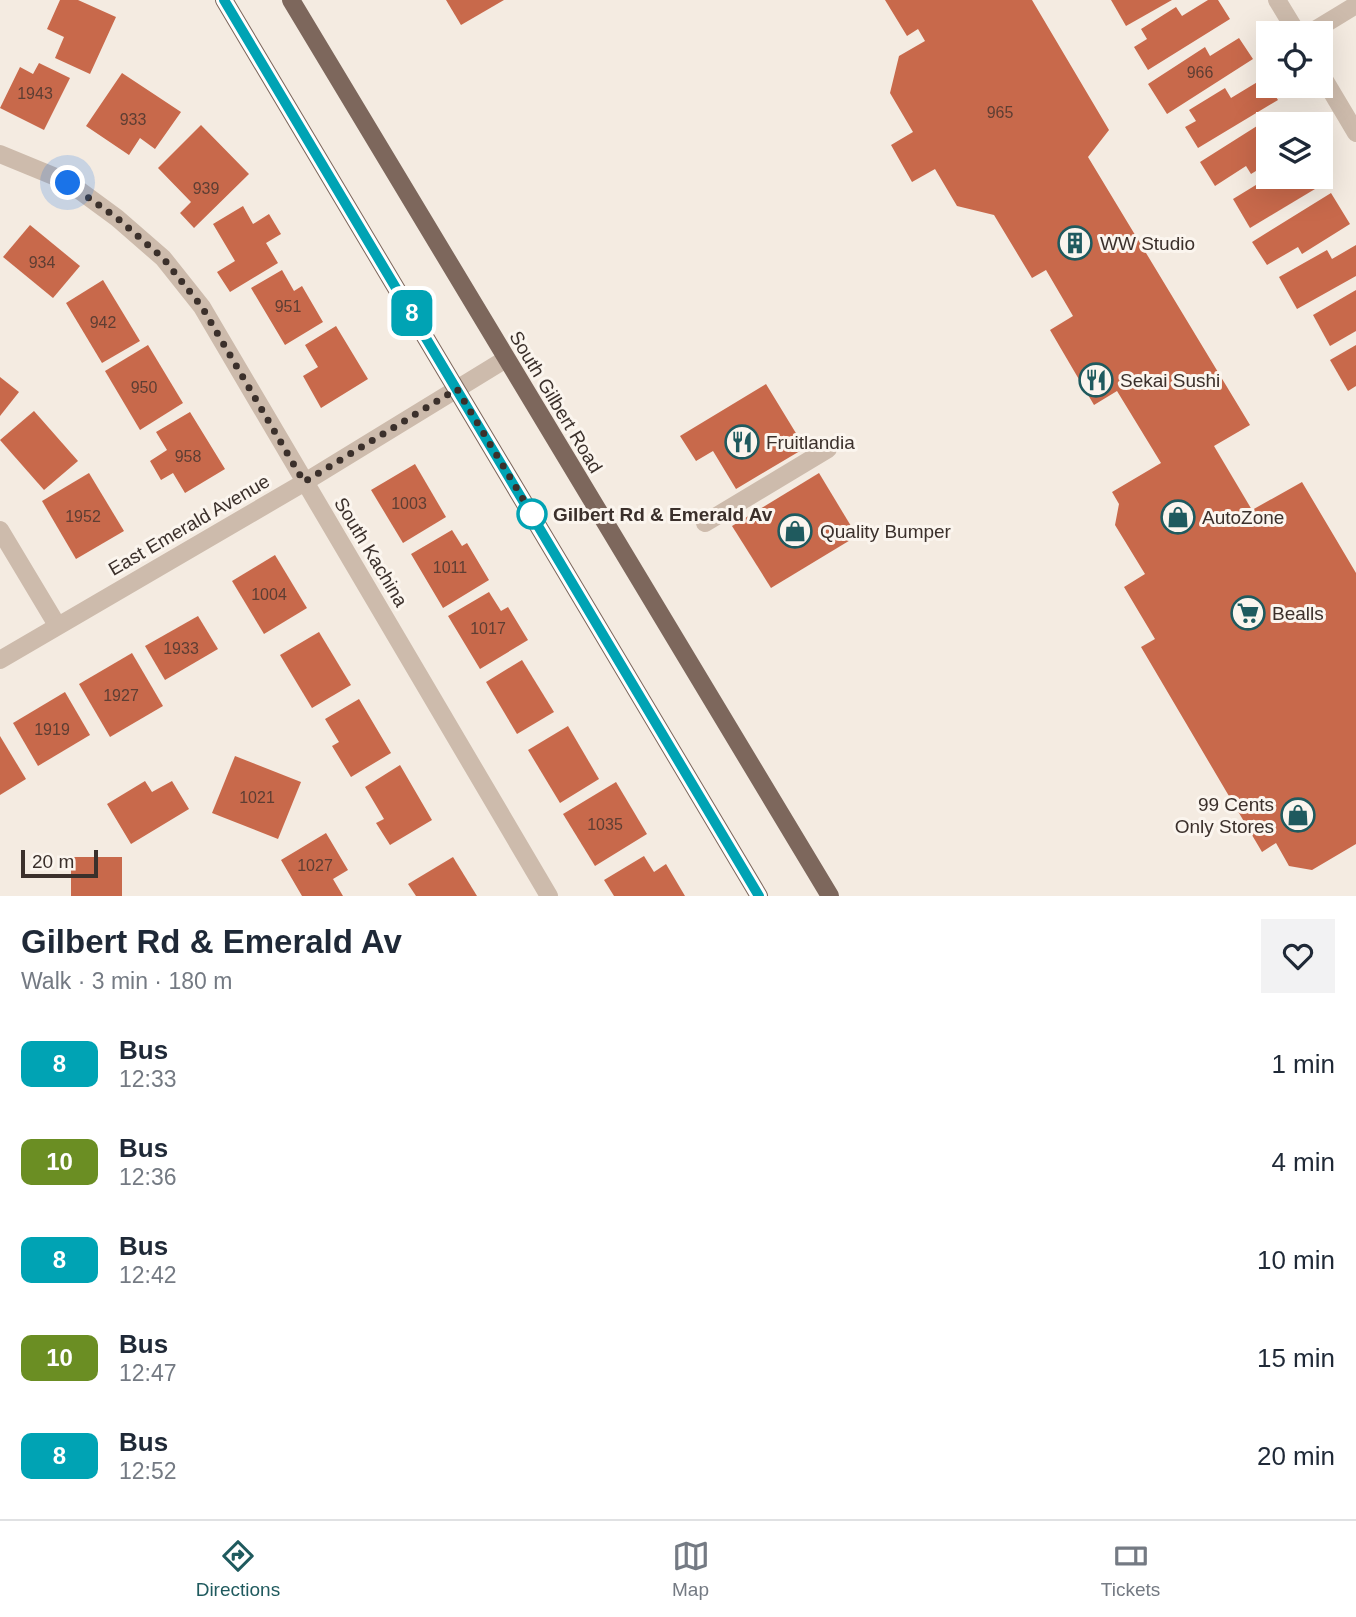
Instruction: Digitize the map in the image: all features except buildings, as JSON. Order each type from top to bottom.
[{"type":"main road","points":[[224,0],[759,896]]},
{"type":"main road","name":"South Gilbert Road","points":[[291,0],[830,896]]},
{"type":"street","points":[[1277,0],[1290,21]]},
{"type":"street","points":[[1330,21],[1356,5]]},
{"type":"street","points":[[1333,94],[1356,132]]},
{"type":"street","name":"South Kachina","points":[[0,154],[68,183],[117,218],[163,258],[202,307],[549,896]]},
{"type":"street","name":"East Emerald Avenue","points":[[0,660],[304,482],[506,359]]},
{"type":"street","points":[[705,523],[828,449]]},
{"type":"street","points":[[0,530],[57,625]]},
{"type":"bus line","name":"8","points":[[224,0],[759,896]]},
{"type":"place","name":"WW Studio","points":[[1075,243]]},
{"type":"place","name":"Sekai Sushi","points":[[1096,380]]},
{"type":"place","name":"Fruitlandia","points":[[742,442]]},
{"type":"place","name":"Gilbert Rd & Emerald Av","points":[[532,514]]},
{"type":"place","name":"AutoZone","points":[[1178,517]]},
{"type":"place","name":"Quality Bumper","points":[[795,531]]},
{"type":"place","name":"Bealls","points":[[1248,613]]},
{"type":"place","name":"99 Cents Only Stores","points":[[1298,815]]},
{"type":"route","points":[[68,183],[117,218],[163,258],[202,307],[304,482],[457,389],[532,514]]}]
